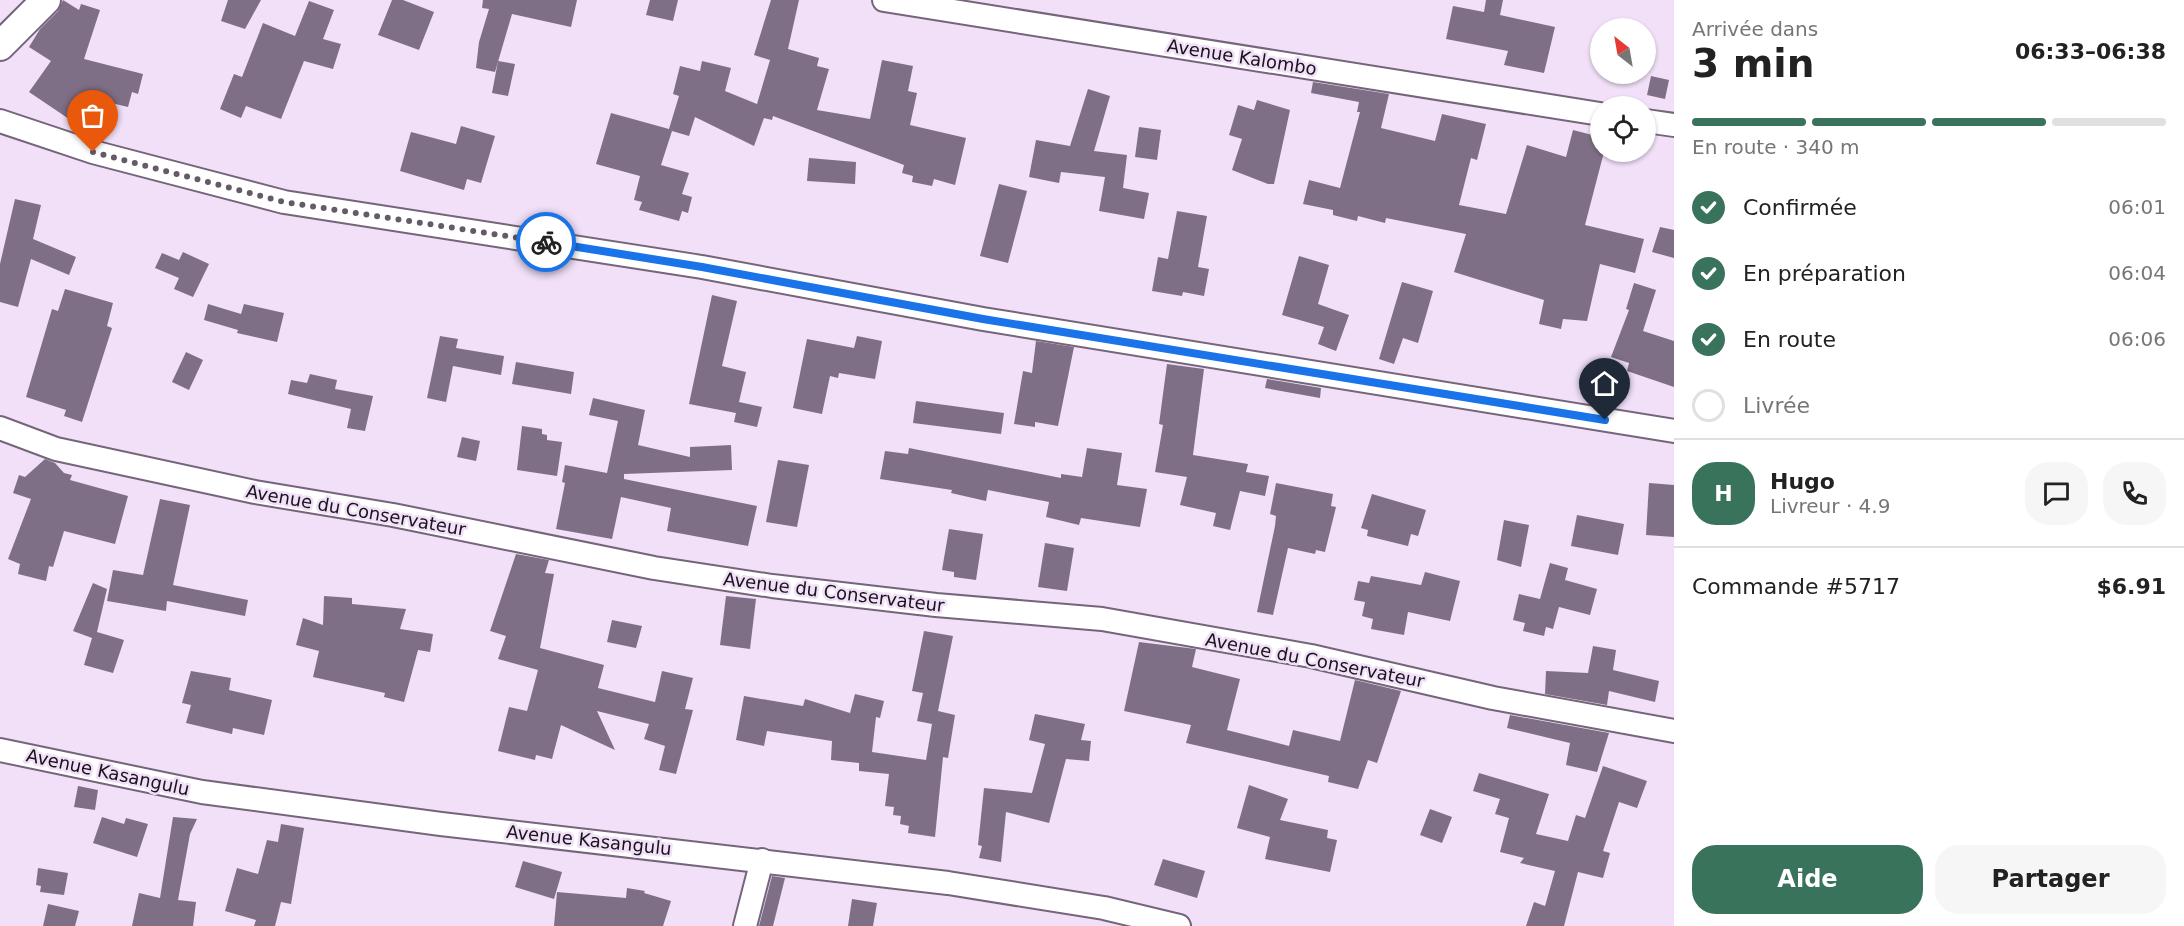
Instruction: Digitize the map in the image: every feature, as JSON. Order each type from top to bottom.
[{"type":"street","points":[[0,46],[46,0]]},
{"type":"street","name":"Avenue Kalombo","points":[[885,0],[1590,112]]},
{"type":"street","points":[[0,121],[93,152],[284,202],[690,265],[983,319],[1674,431]]},
{"type":"street","points":[[1656,123],[1674,126]]},
{"type":"street","name":"Avenue du Conservateur","points":[[0,428],[56,449],[255,492],[393,515],[654,568],[772,586],[924,604],[1102,619],[1311,656],[1493,698],[1674,731]]},
{"type":"street","name":"Avenue Kasangulu","points":[[0,750],[202,792],[441,824],[959,885],[1104,908],[1179,926]]},
{"type":"street","points":[[745,926],[762,860]]},
{"type":"building","points":[[63,0],[79,10],[81,4],[100,10],[84,59],[143,74],[138,94],[132,92],[128,107],[99,100],[91,130],[70,125],[72,121],[29,92],[51,61],[29,47],[40,29],[58,11]]},
{"type":"building","points":[[228,0],[261,0],[245,29],[221,21]]},
{"type":"building","points":[[392,0],[403,0],[434,12],[419,50],[378,35]]},
{"type":"building","points":[[483,0],[577,0],[571,27],[512,14],[495,72],[476,68],[479,42],[489,9],[482,8]]},
{"type":"building","points":[[650,0],[678,0],[673,21],[646,15]]},
{"type":"building","points":[[771,0],[799,0],[788,49],[819,58],[817,66],[829,69],[817,110],[870,119],[882,60],[913,66],[908,91],[917,93],[910,125],[966,138],[955,185],[934,179],[932,186],[912,182],[913,176],[902,173],[904,165],[773,116],[772,120],[764,118],[754,146],[695,117],[689,136],[672,131],[661,165],[689,173],[682,194],[692,197],[688,213],[682,211],[679,221],[639,210],[642,202],[634,200],[640,176],[596,164],[611,113],[669,129],[679,96],[673,94],[680,66],[700,71],[702,61],[731,68],[725,91],[757,104],[770,60],[754,55]]},
{"type":"building","points":[[1486,0],[1503,0],[1500,15],[1555,27],[1544,73],[1504,65],[1508,51],[1446,39],[1453,6],[1484,12]]},
{"type":"building","points":[[309,1],[334,10],[323,39],[341,44],[333,69],[304,61],[281,119],[246,106],[241,118],[220,109],[234,74],[242,77],[263,23],[295,36]]},
{"type":"building","points":[[498,61],[515,64],[508,96],[492,93]]},
{"type":"building","points":[[1656,77],[1669,80],[1665,99],[1647,95],[1649,84],[1656,84]]},
{"type":"building","points":[[1313,82],[1389,94],[1381,128],[1435,141],[1442,114],[1486,124],[1477,160],[1471,158],[1459,205],[1506,214],[1527,145],[1566,157],[1573,130],[1590,134],[1590,162],[1601,162],[1585,225],[1644,239],[1635,273],[1600,264],[1587,321],[1563,319],[1561,329],[1539,324],[1544,300],[1454,272],[1466,234],[1386,218],[1385,223],[1358,216],[1357,221],[1333,215],[1333,210],[1303,204],[1309,180],[1340,188],[1360,112],[1357,112],[1359,102],[1311,93]]},
{"type":"building","points":[[1088,89],[1110,96],[1094,151],[1127,155],[1123,188],[1149,193],[1144,219],[1099,211],[1105,177],[1061,172],[1059,183],[1029,177],[1036,140],[1070,146]]},
{"type":"building","points":[[1257,100],[1290,110],[1274,184],[1268,184],[1232,170],[1242,139],[1229,135],[1238,105],[1254,110]]},
{"type":"building","points":[[461,126],[495,136],[481,183],[467,179],[464,190],[400,171],[411,132],[456,144]]},
{"type":"building","points":[[1139,127],[1161,130],[1157,160],[1135,157]]},
{"type":"building","points":[[809,158],[856,162],[855,184],[807,181]]},
{"type":"building","points":[[999,184],[1027,191],[1008,263],[980,256]]},
{"type":"building","points":[[15,199],[41,205],[33,239],[76,257],[69,275],[31,259],[18,307],[0,302],[0,264]]},
{"type":"building","points":[[1177,211],[1207,216],[1198,267],[1209,269],[1204,296],[1183,292],[1182,296],[1152,291],[1158,257],[1168,259]]},
{"type":"building","points":[[1660,227],[1674,230],[1674,258],[1652,252]]},
{"type":"building","points":[[183,252],[209,264],[193,297],[174,289],[179,278],[155,268],[162,253],[179,260]]},
{"type":"building","points":[[1299,256],[1329,265],[1318,304],[1349,315],[1336,351],[1318,344],[1324,327],[1282,315]]},
{"type":"building","points":[[1402,282],[1433,291],[1418,343],[1403,338],[1394,364],[1379,359]]},
{"type":"building","points":[[1634,283],[1656,290],[1643,331],[1674,341],[1674,387],[1627,371],[1629,363],[1611,357],[1629,310],[1626,309]]},
{"type":"building","points":[[65,289],[113,303],[107,326],[112,328],[82,422],[64,416],[66,410],[26,397],[52,309],[58,311]]},
{"type":"building","points":[[712,295],[737,301],[722,366],[746,372],[739,402],[762,407],[757,427],[734,422],[736,413],[689,404]]},
{"type":"building","points":[[208,304],[241,314],[244,304],[284,313],[277,342],[237,333],[238,330],[204,320]]},
{"type":"building","points":[[440,336],[458,339],[456,348],[504,356],[501,375],[453,366],[446,402],[427,398]]},
{"type":"building","points":[[857,336],[882,341],[875,379],[839,373],[838,378],[830,376],[822,414],[793,408],[807,339],[854,348]]},
{"type":"building","points":[[1036,341],[1074,347],[1058,426],[1035,422],[1035,427],[1014,424],[1023,371],[1032,373]]},
{"type":"building","points":[[186,352],[203,360],[189,390],[172,382]]},
{"type":"building","points":[[516,362],[574,372],[571,394],[512,384]]},
{"type":"building","points":[[1167,364],[1204,369],[1193,455],[1248,464],[1246,472],[1269,476],[1265,496],[1240,491],[1230,530],[1213,526],[1216,513],[1180,505],[1187,477],[1155,472],[1163,425],[1159,424]]},
{"type":"building","points":[[310,374],[337,380],[335,389],[373,396],[365,431],[347,428],[351,409],[288,394],[291,380],[307,383]]},
{"type":"building","points":[[1267,379],[1321,388],[1320,398],[1265,388]]},
{"type":"building","points":[[593,398],[645,410],[638,445],[690,457],[690,447],[731,445],[732,470],[624,474],[624,479],[757,506],[748,546],[667,531],[671,508],[621,497],[612,539],[556,529],[565,483],[562,482],[565,465],[607,473],[618,421],[589,415]]},
{"type":"building","points":[[916,401],[1004,413],[1001,434],[913,423]]},
{"type":"building","points":[[522,426],[542,429],[542,434],[547,435],[547,440],[562,442],[557,476],[517,470]]},
{"type":"building","points":[[462,437],[480,441],[476,461],[457,457]]},
{"type":"building","points":[[909,448],[1061,478],[1061,474],[1082,477],[1087,448],[1122,453],[1117,485],[1147,489],[1140,527],[1081,518],[1079,525],[1046,517],[1049,502],[988,490],[986,501],[951,493],[952,490],[880,479],[885,451],[908,454]]},
{"type":"building","points":[[45,459],[55,463],[64,473],[72,475],[70,480],[128,496],[115,544],[64,531],[53,567],[49,566],[46,581],[18,574],[20,564],[8,559],[31,499],[13,493],[19,475],[25,477]]},
{"type":"building","points":[[778,460],[809,465],[797,527],[766,522]]},
{"type":"building","points":[[1276,483],[1333,494],[1331,506],[1336,507],[1325,552],[1316,550],[1315,554],[1288,548],[1273,615],[1257,612],[1275,526],[1276,516],[1270,514]]},
{"type":"building","points":[[1649,483],[1674,485],[1674,537],[1646,535]]},
{"type":"building","points":[[1372,494],[1426,510],[1418,536],[1411,534],[1408,546],[1367,536],[1368,530],[1361,528]]},
{"type":"building","points":[[160,499],[190,505],[173,585],[248,600],[245,616],[167,601],[166,611],[107,601],[113,570],[143,575]]},
{"type":"building","points":[[1577,515],[1624,524],[1618,555],[1571,546]]},
{"type":"building","points":[[1504,520],[1529,525],[1521,567],[1497,560]]},
{"type":"building","points":[[949,529],[983,534],[976,580],[954,577],[954,572],[942,570]]},
{"type":"building","points":[[1045,543],[1074,548],[1067,591],[1038,587]]},
{"type":"building","points":[[516,554],[549,560],[545,573],[554,574],[540,648],[604,665],[598,688],[655,702],[662,671],[693,678],[685,709],[693,710],[676,774],[659,770],[665,746],[644,739],[649,724],[597,711],[615,750],[561,725],[552,759],[536,755],[535,760],[498,751],[509,707],[527,711],[538,670],[498,659],[506,636],[490,631]]},
{"type":"building","points":[[1550,563],[1568,568],[1565,580],[1597,589],[1590,615],[1559,607],[1553,629],[1546,627],[1544,636],[1523,631],[1525,623],[1513,620],[1519,594],[1540,599]]},
{"type":"building","points":[[1425,572],[1460,581],[1450,621],[1408,612],[1404,635],[1371,629],[1373,619],[1362,616],[1365,602],[1354,600],[1358,581],[1369,583],[1371,576],[1421,585]]},
{"type":"building","points":[[93,583],[107,589],[97,632],[124,640],[113,673],[84,665],[92,638],[73,631]]},
{"type":"building","points":[[324,596],[352,598],[352,604],[406,609],[400,629],[433,634],[430,652],[418,650],[404,702],[384,697],[385,693],[313,677],[319,651],[296,645],[303,618],[323,625]]},
{"type":"building","points":[[726,596],[756,599],[750,649],[720,645]]},
{"type":"building","points":[[612,620],[642,626],[636,648],[607,642]]},
{"type":"building","points":[[924,631],[953,636],[938,711],[955,715],[948,758],[943,757],[935,837],[908,833],[909,826],[900,824],[901,816],[893,815],[894,807],[885,806],[889,774],[859,771],[859,763],[831,760],[832,741],[767,731],[764,746],[736,740],[744,696],[803,706],[805,699],[850,713],[855,694],[884,701],[880,718],[876,717],[872,752],[926,760],[932,724],[917,721],[923,693],[912,691]]},
{"type":"building","points":[[1139,642],[1196,649],[1192,667],[1240,679],[1227,730],[1289,746],[1293,730],[1340,741],[1355,680],[1401,691],[1377,763],[1368,760],[1358,789],[1328,782],[1329,776],[1186,743],[1191,725],[1124,711]]},
{"type":"building","points":[[1593,646],[1616,650],[1613,670],[1659,681],[1655,702],[1609,691],[1607,705],[1545,694],[1546,671],[1588,673]]},
{"type":"building","points":[[191,671],[231,678],[229,690],[272,700],[264,735],[233,728],[232,734],[186,723],[191,705],[182,703]]},
{"type":"building","points":[[1035,714],[1085,724],[1081,740],[1091,741],[1089,761],[1066,759],[1049,823],[1006,812],[1001,862],[979,858],[982,846],[978,845],[984,788],[1032,793],[1045,744],[1029,740]]},
{"type":"building","points":[[1510,715],[1609,733],[1597,772],[1566,765],[1570,743],[1507,728]]},
{"type":"building","points":[[1603,766],[1647,781],[1637,808],[1619,802],[1603,851],[1610,853],[1603,878],[1578,872],[1564,926],[1526,926],[1534,902],[1545,906],[1555,871],[1520,863],[1524,858],[1500,852],[1509,818],[1495,814],[1500,799],[1473,791],[1479,773],[1549,794],[1536,834],[1568,841],[1576,815],[1585,818]]},
{"type":"building","points":[[1249,785],[1288,799],[1280,820],[1328,830],[1327,838],[1337,840],[1330,872],[1265,859],[1270,837],[1237,828]]},
{"type":"building","points":[[78,786],[98,790],[95,810],[74,807]]},
{"type":"building","points":[[1430,809],[1452,817],[1442,843],[1420,835]]},
{"type":"building","points":[[102,817],[124,824],[126,818],[148,824],[137,857],[93,843]]},
{"type":"building","points":[[173,817],[197,819],[190,834],[178,900],[196,902],[193,926],[132,926],[139,893],[160,898]]},
{"type":"building","points":[[281,824],[304,828],[291,904],[281,902],[275,926],[254,926],[256,920],[225,911],[237,868],[258,874],[267,840],[278,842]]},
{"type":"building","points":[[1163,859],[1205,871],[1197,898],[1154,885]]},
{"type":"building","points":[[523,861],[562,872],[554,899],[515,887]]},
{"type":"building","points":[[38,868],[68,873],[64,895],[40,892],[41,886],[36,885]]},
{"type":"building","points":[[772,876],[785,878],[773,926],[759,926]]},
{"type":"building","points":[[627,888],[645,891],[644,893],[671,901],[663,926],[554,926],[557,892],[626,898]]},
{"type":"building","points":[[852,899],[877,903],[873,926],[848,926]]},
{"type":"building","points":[[48,904],[79,911],[75,926],[43,926]]},
{"type":"way so far","points":[[93,152],[284,202],[546,242]]},
{"type":"route","points":[[546,242],[702,267],[983,319],[1605,420]]}]
